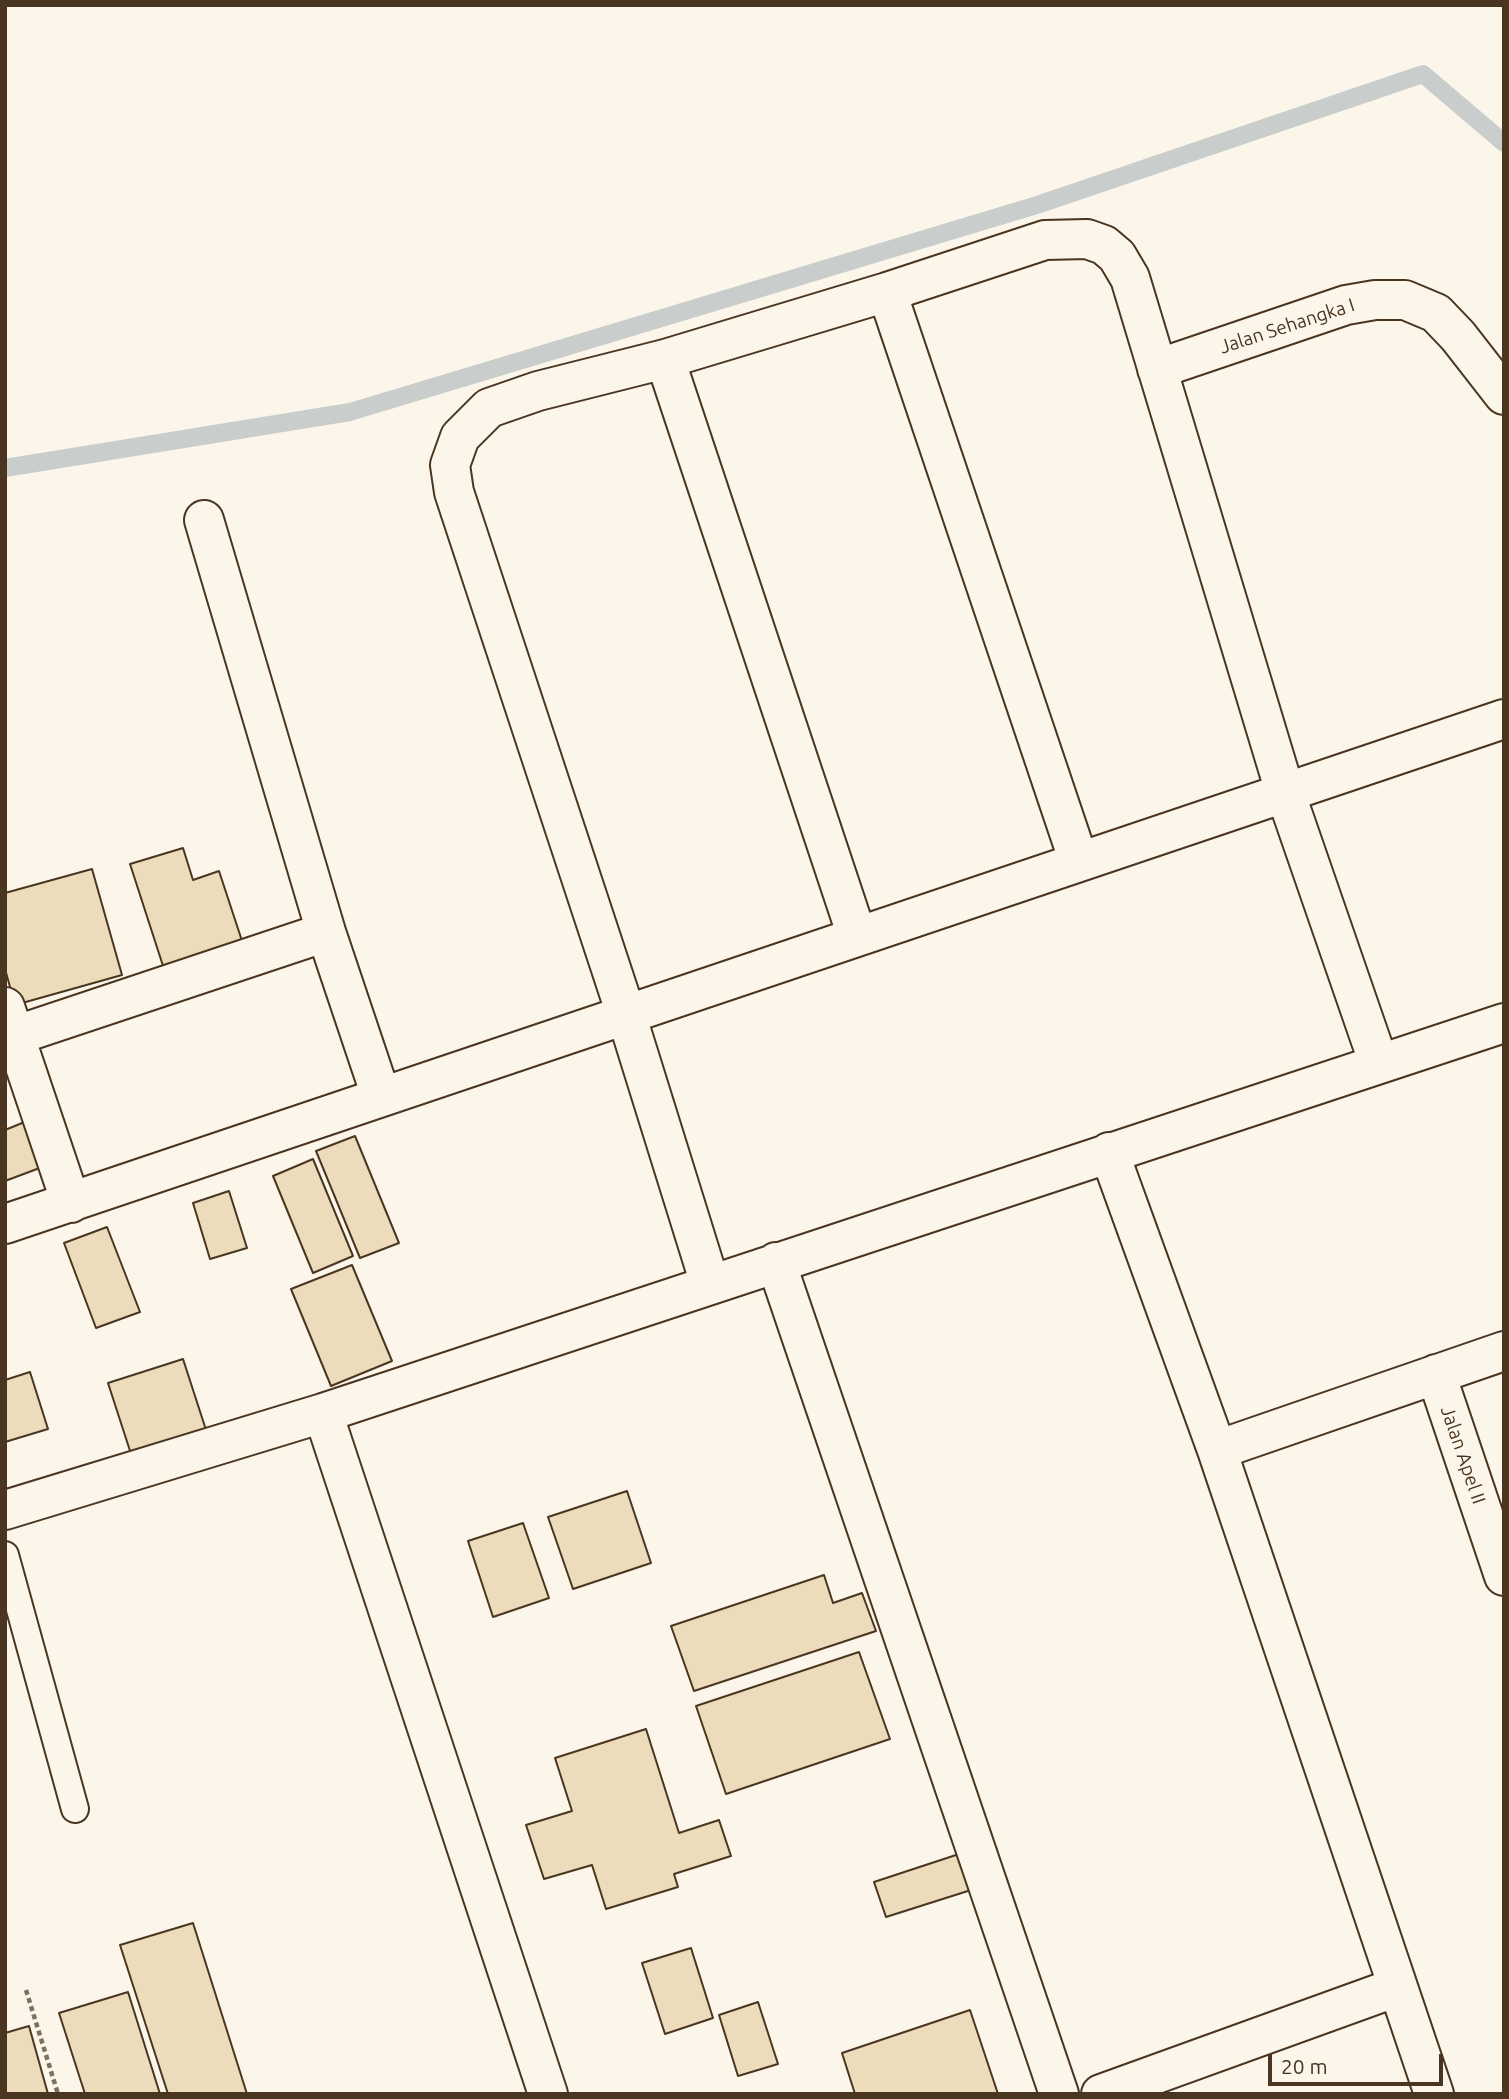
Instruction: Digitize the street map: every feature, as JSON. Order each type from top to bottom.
[{"type":"street","points":[[710,1284],[626,1014],[454,492],[450,465],[460,437],[489,408],[538,391],[665,359],[887,292],[1045,240],[1087,239],[1104,245],[1117,256],[1130,278],[1285,792],[1379,1064]]},
{"type":"street","points":[[887,292],[1079,862]]},
{"type":"street","name":"Jalan Sehangka I","points":[[1157,369],[1346,305],[1375,300],[1405,300],[1436,313],[1504,394]]},
{"type":"street","points":[[665,359],[857,936]]},
{"type":"street","points":[[204,520],[326,932],[381,1096]]},
{"type":"street","points":[[5,1224],[1504,719]]},
{"type":"street","points":[[71,1203],[10,1022],[326,932]]},
{"type":"street","points":[[5,1510],[323,1413],[1504,1023]]},
{"type":"street","points":[[1109,1152],[1217,1450],[1434,2094]]},
{"type":"street","points":[[776,1262],[1059,2094]]},
{"type":"street","points":[[1217,1450],[1504,1351]]},
{"type":"street","name":"Jalan Apel II","points":[[1436,1374],[1504,1576]]},
{"type":"street","points":[[323,1413],[548,2094]]},
{"type":"street","points":[[1101,2094],[1396,1987]]},
{"type":"lane","points":[[5,1555],[75,1810]]},
{"type":"path","points":[[26,1990],[58,2094]]},
{"type":"building","points":[[183,848],[193,880],[219,871],[244,947],[165,972],[130,864]]},
{"type":"building","points":[[92,869],[122,975],[15,1005],[5,969],[5,893]]},
{"type":"building","points":[[27,1121],[45,1166],[5,1181],[5,1130]]},
{"type":"building","points":[[355,1136],[399,1243],[360,1258],[316,1151]]},
{"type":"building","points":[[313,1159],[353,1256],[313,1273],[273,1176]]},
{"type":"building","points":[[229,1191],[247,1248],[210,1259],[193,1203]]},
{"type":"building","points":[[107,1227],[140,1312],[96,1328],[64,1243]]},
{"type":"building","points":[[352,1265],[392,1361],[331,1386],[291,1289]]},
{"type":"building","points":[[183,1359],[207,1433],[132,1457],[108,1383]]},
{"type":"building","points":[[30,1372],[48,1429],[5,1442],[5,1380]]},
{"type":"building","points":[[627,1491],[651,1563],[573,1589],[548,1517]]},
{"type":"building","points":[[523,1523],[549,1598],[493,1617],[468,1541]]},
{"type":"building","points":[[824,1575],[833,1603],[862,1593],[876,1631],[694,1691],[671,1626]]},
{"type":"building","points":[[859,1652],[890,1739],[726,1794],[696,1706]]},
{"type":"building","points":[[646,1729],[679,1833],[719,1820],[731,1856],[674,1874],[678,1887],[606,1909],[592,1865],[544,1879],[526,1825],[572,1811],[555,1758]]},
{"type":"building","points":[[959,1854],[971,1890],[886,1917],[874,1882]]},
{"type":"building","points":[[193,1923],[247,2094],[168,2094],[120,1945]]},
{"type":"building","points":[[691,1948],[713,2018],[665,2034],[642,1963]]},
{"type":"building","points":[[128,1992],[160,2094],[85,2094],[59,2013]]},
{"type":"building","points":[[758,2002],[778,2064],[738,2076],[719,2015]]},
{"type":"building","points":[[970,2010],[998,2094],[855,2094],[842,2053]]},
{"type":"building","points":[[29,2026],[48,2094],[5,2094],[5,2033]]},
{"type":"waterway","points":[[5,468],[350,412],[1037,205],[1423,74],[1504,143]]}]
